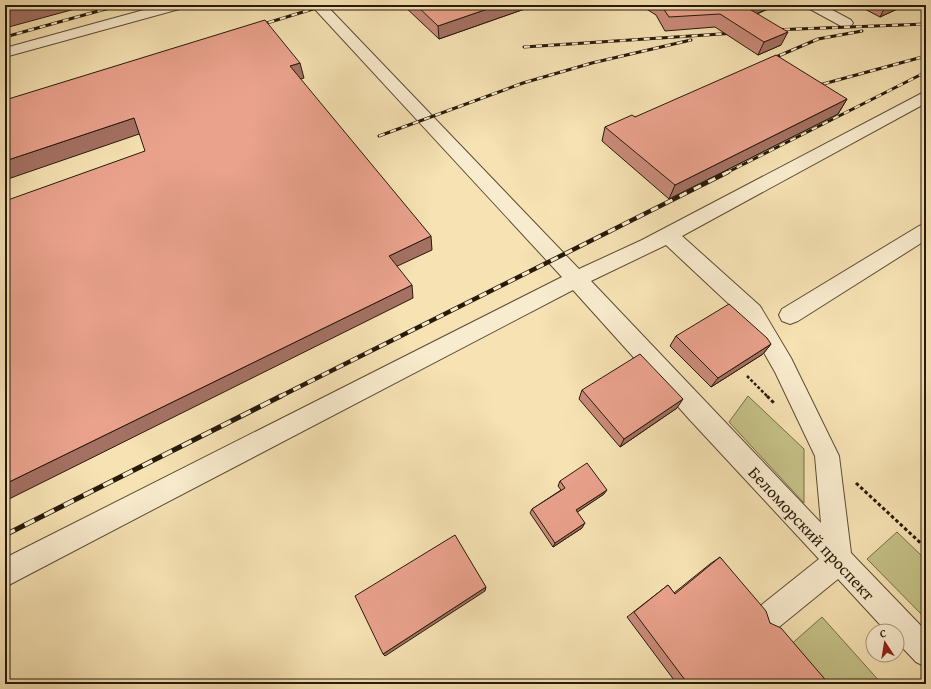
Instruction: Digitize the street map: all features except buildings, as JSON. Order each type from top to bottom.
[{"type":"street","points":[[5,53],[178,5]]},
{"type":"street","name":"Беломорский проспект","points":[[318,5],[576,279],[698,412],[926,652]]},
{"type":"street","points":[[813,5],[846,23]]},
{"type":"street","points":[[5,573],[576,279],[668,235],[926,96]]},
{"type":"street","points":[[790,315],[926,231]]},
{"type":"street","points":[[668,235],[752,312],[792,383],[827,456],[838,560],[809,586],[769,617]]},
{"type":"shaded area","points":[[748,396],[804,449],[804,503],[729,422]]},
{"type":"shaded area","points":[[897,532],[926,560],[926,619],[867,559]]},
{"type":"shaded area","points":[[822,617],[882,684],[819,684],[788,647]]},
{"type":"railway","points":[[5,37],[120,5]]},
{"type":"railway","points":[[257,26],[326,5]]},
{"type":"railway","points":[[772,30],[926,24]]},
{"type":"railway","points":[[769,60],[818,39],[862,31]]},
{"type":"railway","points":[[524,47],[736,33]]},
{"type":"railway","points":[[379,136],[523,83],[592,63],[691,40]]},
{"type":"railway","points":[[812,87],[926,56]]},
{"type":"railway","points":[[726,173],[926,72]]},
{"type":"railway","points":[[279,397],[728,172]]},
{"type":"railway","points":[[5,535],[281,396]]}]
